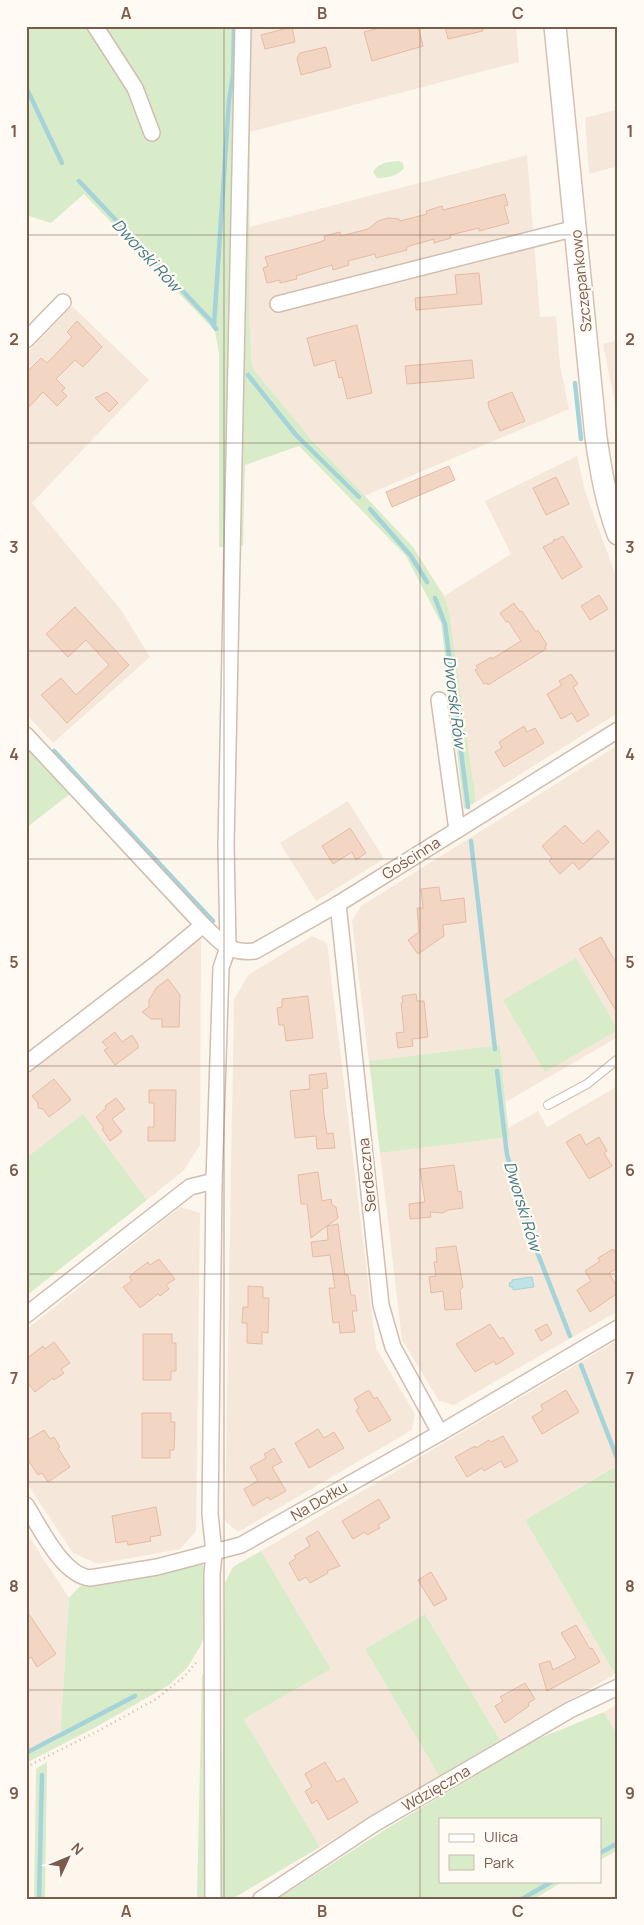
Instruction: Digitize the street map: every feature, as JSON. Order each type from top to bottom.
[{"type":"street","points":[[95,26],[135,88],[152,133]]},
{"type":"street","points":[[213,1899],[212,1645],[214,1553],[210,1514],[214,1181],[221,968],[228,948],[227,835],[243,26]]},
{"type":"street","name":"Szczepankowo","points":[[555,26],[596,438],[610,513],[618,534]]},
{"type":"street","points":[[278,304],[576,228]]},
{"type":"street","points":[[26,340],[63,302]]},
{"type":"street","points":[[438,700],[456,830]]},
{"type":"street","name":"Gościnna","points":[[228,948],[240,953],[255,951],[338,904],[618,730]]},
{"type":"street","points":[[26,735],[203,924],[228,948]]},
{"type":"street","name":"Serdeczna","points":[[338,904],[381,1305],[392,1347],[440,1433]]},
{"type":"street","points":[[26,1064],[156,964],[203,924]]},
{"type":"street","points":[[26,1315],[190,1187],[214,1181]]},
{"type":"street","name":"Na Dołku","points":[[26,1504],[65,1564],[82,1577],[90,1578],[157,1567],[214,1553],[240,1545],[261,1535],[440,1433],[618,1328]]},
{"type":"street","name":"Wdzięczna","points":[[261,1899],[374,1824],[570,1710],[618,1687]]},
{"type":"lane","points":[[548,1105],[587,1084],[618,1060]]},
{"type":"path","points":[[26,1767],[156,1699],[184,1677],[212,1645]]},
{"type":"shaded area","points":[[250,26],[516,26],[519,62],[250,132]]},
{"type":"shaded area","points":[[618,109],[618,166],[589,174],[585,118]]},
{"type":"shaded area","points":[[527,155],[540,317],[556,316],[560,365],[569,409],[364,496],[286,411],[256,373],[252,365],[249,318],[249,227]]},
{"type":"shaded area","points":[[72,306],[149,380],[32,503],[121,610],[150,657],[53,743],[26,714],[26,354]]},
{"type":"shaded area","points":[[618,340],[618,419],[603,344]]},
{"type":"shaded area","points":[[577,456],[585,491],[618,582],[618,713],[476,802],[449,611],[444,596],[511,554],[485,501]]},
{"type":"shaded area","points":[[618,745],[618,1037],[506,1102],[500,1045],[369,1061],[352,921],[361,906]]},
{"type":"shaded area","points":[[348,801],[384,859],[316,901],[280,843]]},
{"type":"shaded area","points":[[312,936],[327,943],[376,1348],[415,1414],[412,1430],[238,1532],[225,1521],[234,1000],[248,975]]},
{"type":"shaded area","points":[[201,937],[200,1145],[184,1170],[147,1200],[83,1115],[29,1157],[26,1153],[26,1072]]},
{"type":"shaded area","points":[[618,1086],[618,1311],[454,1405],[439,1401],[402,1340],[380,1153],[508,1137],[508,1128],[538,1111],[547,1127]]},
{"type":"shaded area","points":[[180,1207],[200,1213],[196,1531],[180,1549],[98,1564],[73,1553],[26,1482],[26,1330]]},
{"type":"shaded area","points":[[618,1340],[618,1479],[613,1467],[525,1520],[615,1674],[500,1740],[425,1614],[365,1649],[439,1776],[320,1847],[244,1719],[331,1669],[261,1551]]},
{"type":"shaded area","points":[[26,1532],[69,1598],[60,1738],[28,1754],[26,1751]]},
{"type":"shaded area","points":[[618,1704],[618,1736],[604,1712]]},
{"type":"green space","points":[[26,26],[250,26],[249,318],[252,365],[256,373],[312,440],[413,547],[444,596],[449,611],[476,802],[464,809],[441,623],[406,556],[299,446],[245,465],[243,546],[219,547],[219,353],[215,331],[84,194],[51,223],[26,215]]},
{"type":"green space","points":[[399,161],[403,163],[404,168],[395,175],[377,178],[373,172],[381,164]]},
{"type":"green space","points":[[26,744],[71,793],[26,828]]},
{"type":"green space","points":[[576,958],[618,1030],[545,1072],[503,1000]]},
{"type":"green space","points":[[500,1045],[509,1137],[380,1153],[369,1061]]},
{"type":"green space","points":[[83,1114],[147,1200],[26,1296],[26,1153],[29,1156]]},
{"type":"green space","points":[[614,1467],[618,1479],[618,1673],[615,1674],[525,1520]]},
{"type":"green space","points":[[261,1551],[331,1669],[244,1719],[320,1847],[232,1899],[221,1899],[225,1583],[233,1567]]},
{"type":"green space","points":[[201,1564],[207,1569],[207,1625],[201,1645],[187,1668],[169,1685],[96,1727],[26,1763],[26,1751],[29,1754],[60,1738],[69,1598],[80,1586]]},
{"type":"green space","points":[[425,1614],[500,1740],[439,1776],[365,1649]]},
{"type":"green space","points":[[208,1672],[204,1899],[197,1899],[202,1675]]},
{"type":"green space","points":[[604,1712],[618,1736],[618,1850],[602,1859],[602,1818],[439,1818],[439,1882],[562,1882],[534,1899],[277,1899],[386,1829],[533,1741]]},
{"type":"green space","points":[[47,1762],[45,1899],[34,1899],[36,1769]]},
{"type":"water","points":[[532,1277],[534,1287],[513,1290],[513,1287],[510,1287],[509,1283],[512,1280]]},
{"type":"building","points":[[375,26],[418,26],[423,46],[372,61],[364,32],[376,29]]},
{"type":"building","points":[[445,26],[482,26],[483,31],[448,39]]},
{"type":"building","points":[[292,27],[295,42],[265,49],[261,35]]},
{"type":"building","points":[[326,47],[331,67],[301,75],[297,58],[300,53]]},
{"type":"building","points":[[505,194],[508,205],[504,206],[509,223],[479,231],[479,228],[450,235],[451,238],[434,243],[434,239],[406,247],[407,250],[376,258],[375,254],[348,261],[349,265],[333,270],[332,265],[296,276],[297,279],[280,283],[280,280],[267,283],[263,268],[268,266],[265,257],[317,243],[325,240],[324,236],[340,232],[341,236],[368,229],[378,221],[388,218],[399,219],[400,221],[427,214],[426,211],[442,206],[443,210]]},
{"type":"building","points":[[479,273],[482,304],[416,310],[415,298],[457,294],[455,275]]},
{"type":"building","points":[[77,321],[102,347],[83,367],[75,360],[56,379],[65,388],[62,391],[67,396],[57,406],[43,392],[26,410],[26,373],[41,358],[47,363],[72,337],[67,332]]},
{"type":"building","points":[[357,325],[372,393],[347,399],[342,377],[339,378],[335,360],[314,366],[307,338]]},
{"type":"building","points":[[472,360],[474,378],[407,384],[405,366]]},
{"type":"building","points":[[107,392],[118,403],[109,412],[95,398]]},
{"type":"building","points":[[512,392],[525,421],[500,431],[488,402]]},
{"type":"building","points":[[449,466],[455,480],[392,507],[386,492]]},
{"type":"building","points":[[556,477],[569,504],[546,515],[533,488]]},
{"type":"building","points":[[563,536],[582,567],[562,579],[543,547],[553,542],[554,539],[556,540]]},
{"type":"building","points":[[599,595],[608,609],[590,620],[581,606]]},
{"type":"building","points":[[514,603],[520,612],[522,611],[536,632],[538,630],[547,645],[545,646],[546,649],[488,685],[487,683],[484,684],[475,670],[478,668],[476,666],[491,657],[492,659],[521,641],[508,621],[506,622],[500,613]]},
{"type":"building","points":[[75,607],[129,665],[67,723],[41,695],[61,678],[76,695],[109,665],[86,640],[68,657],[46,634]]},
{"type":"building","points":[[571,674],[578,684],[573,687],[589,715],[577,722],[572,713],[561,719],[547,694],[562,685],[559,681]]},
{"type":"building","points":[[524,726],[527,732],[535,728],[544,743],[504,767],[495,752],[502,748],[499,742]]},
{"type":"building","points":[[565,825],[583,844],[598,830],[609,842],[579,870],[573,862],[560,874],[549,861],[552,858],[542,846]]},
{"type":"building","points":[[350,828],[366,853],[356,860],[352,852],[333,864],[322,846]]},
{"type":"building","points":[[439,887],[441,901],[464,898],[466,922],[443,925],[444,936],[418,954],[408,940],[419,932],[417,908],[423,908],[421,889]]},
{"type":"building","points":[[601,937],[618,966],[618,1014],[579,949]]},
{"type":"building","points":[[168,979],[180,995],[179,1027],[162,1027],[162,1019],[151,1019],[142,1012],[149,1007],[149,1000],[157,987]]},
{"type":"building","points":[[416,994],[417,1001],[424,1001],[428,1037],[412,1039],[413,1046],[398,1048],[396,1033],[404,1032],[402,996]]},
{"type":"building","points":[[308,996],[313,1038],[286,1041],[284,1025],[279,1025],[277,1008],[282,1007],[282,999]]},
{"type":"building","points":[[115,1032],[122,1042],[132,1035],[138,1044],[138,1048],[115,1065],[104,1050],[108,1048],[102,1042]]},
{"type":"building","points":[[326,1073],[328,1088],[322,1089],[324,1114],[327,1134],[333,1133],[335,1148],[317,1149],[316,1136],[295,1138],[290,1091],[310,1089],[309,1075]]},
{"type":"building","points":[[54,1079],[71,1100],[49,1117],[43,1109],[38,1108],[38,1103],[32,1096]]},
{"type":"building","points":[[149,1090],[176,1090],[175,1141],[148,1141],[148,1127],[154,1127],[154,1103],[149,1103]]},
{"type":"building","points":[[116,1098],[125,1109],[112,1119],[122,1132],[110,1141],[96,1117],[106,1108],[105,1106]]},
{"type":"building","points":[[580,1134],[586,1145],[599,1137],[607,1151],[604,1153],[612,1166],[589,1179],[566,1142]]},
{"type":"building","points":[[454,1165],[458,1192],[461,1191],[463,1208],[448,1210],[443,1213],[430,1212],[431,1217],[410,1219],[409,1204],[425,1202],[420,1169]]},
{"type":"building","points":[[318,1172],[322,1201],[331,1199],[332,1205],[336,1207],[338,1218],[311,1238],[307,1204],[301,1204],[298,1175]]},
{"type":"building","points":[[338,1224],[345,1275],[348,1275],[351,1295],[355,1295],[357,1311],[352,1311],[355,1332],[340,1333],[339,1322],[333,1323],[329,1288],[335,1288],[330,1255],[313,1257],[311,1242],[328,1240],[327,1226]]},
{"type":"building","points":[[456,1246],[463,1287],[460,1290],[462,1309],[445,1310],[443,1291],[431,1293],[429,1277],[436,1276],[434,1262],[437,1262],[436,1248]]},
{"type":"building","points":[[613,1249],[618,1257],[618,1268],[609,1273],[618,1289],[618,1293],[590,1312],[577,1290],[591,1281],[585,1271],[600,1261],[598,1258]]},
{"type":"building","points":[[159,1259],[175,1279],[166,1285],[169,1289],[160,1296],[158,1294],[140,1308],[123,1287],[132,1281],[129,1277],[136,1271],[148,1262],[150,1265]]},
{"type":"building","points":[[248,1286],[263,1287],[263,1298],[269,1298],[268,1333],[262,1332],[262,1344],[247,1343],[247,1323],[242,1323],[243,1307],[248,1307]]},
{"type":"building","points":[[490,1324],[500,1339],[503,1337],[514,1354],[496,1365],[494,1361],[475,1372],[456,1344]]},
{"type":"building","points":[[547,1324],[552,1334],[541,1341],[535,1330]]},
{"type":"building","points":[[143,1334],[172,1334],[172,1343],[176,1343],[176,1371],[171,1371],[171,1380],[143,1380]]},
{"type":"building","points":[[54,1342],[70,1363],[61,1369],[64,1373],[54,1380],[53,1378],[35,1392],[26,1381],[26,1359],[43,1346],[45,1349]]},
{"type":"building","points":[[369,1390],[374,1399],[377,1397],[391,1420],[369,1432],[356,1410],[359,1408],[354,1399]]},
{"type":"building","points":[[566,1390],[579,1412],[542,1434],[532,1417],[543,1410],[541,1405]]},
{"type":"building","points":[[142,1413],[171,1413],[171,1422],[175,1422],[174,1450],[170,1450],[170,1458],[142,1458]]},
{"type":"building","points":[[318,1429],[324,1438],[334,1432],[344,1448],[309,1468],[295,1443]]},
{"type":"building","points":[[44,1430],[50,1439],[54,1437],[60,1447],[58,1448],[70,1467],[48,1482],[42,1473],[38,1475],[26,1457],[26,1441]]},
{"type":"building","points":[[503,1436],[518,1461],[505,1468],[501,1461],[484,1471],[482,1468],[467,1477],[455,1457],[475,1446],[476,1448],[489,1440],[491,1442]]},
{"type":"building","points":[[274,1448],[282,1462],[272,1467],[286,1491],[270,1500],[268,1497],[253,1506],[244,1489],[258,1481],[250,1467],[266,1458],[264,1454]]},
{"type":"building","points":[[379,1499],[390,1518],[378,1525],[380,1528],[367,1535],[365,1532],[353,1539],[342,1521]]},
{"type":"building","points":[[156,1507],[161,1535],[150,1537],[151,1541],[128,1545],[127,1541],[116,1543],[112,1516]]},
{"type":"building","points":[[318,1531],[340,1566],[327,1571],[328,1573],[310,1583],[306,1577],[299,1581],[289,1563],[296,1558],[294,1556],[310,1546],[306,1538]]},
{"type":"building","points":[[431,1572],[447,1599],[434,1606],[418,1580]]},
{"type":"building","points":[[26,1610],[56,1654],[37,1667],[31,1657],[26,1661]]},
{"type":"building","points":[[576,1625],[600,1662],[547,1691],[539,1664],[550,1661],[553,1670],[576,1658],[561,1633]]},
{"type":"building","points":[[525,1683],[535,1699],[528,1703],[529,1706],[505,1723],[495,1706],[503,1701],[500,1697]]},
{"type":"building","points":[[325,1762],[337,1782],[344,1778],[358,1802],[328,1820],[317,1800],[312,1804],[305,1791],[312,1787],[305,1774]]},
{"type":"waterway","points":[[214,325],[229,100],[233,75],[234,26]]},
{"type":"waterway","name":"Dworski Rów","points":[[26,87],[62,163]]},
{"type":"waterway","name":"Dworski Rów","points":[[79,181],[211,321],[216,329]]},
{"type":"waterway","name":"Dworski Rów","points":[[248,375],[296,435],[359,497]]},
{"type":"waterway","points":[[575,383],[581,439]]},
{"type":"waterway","name":"Dworski Rów","points":[[370,509],[411,556],[427,582]]},
{"type":"waterway","name":"Dworski Rów","points":[[435,598],[445,624],[468,807]]},
{"type":"waterway","points":[[54,751],[213,921]]},
{"type":"waterway","name":"Dworski Rów","points":[[471,841],[495,1049]]},
{"type":"waterway","name":"Dworski Rów","points":[[497,1071],[507,1155],[536,1249],[570,1336]]},
{"type":"waterway","name":"Dworski Rów","points":[[581,1365],[617,1458]]},
{"type":"waterway","points":[[26,1753],[135,1696]]},
{"type":"waterway","points":[[39,1899],[42,1775]]},
{"type":"waterway","name":"Dworski Rów","points":[[602,1852],[618,1843]]},
{"type":"waterway","name":"Dworski Rów","points":[[522,1899],[551,1882]]}]
